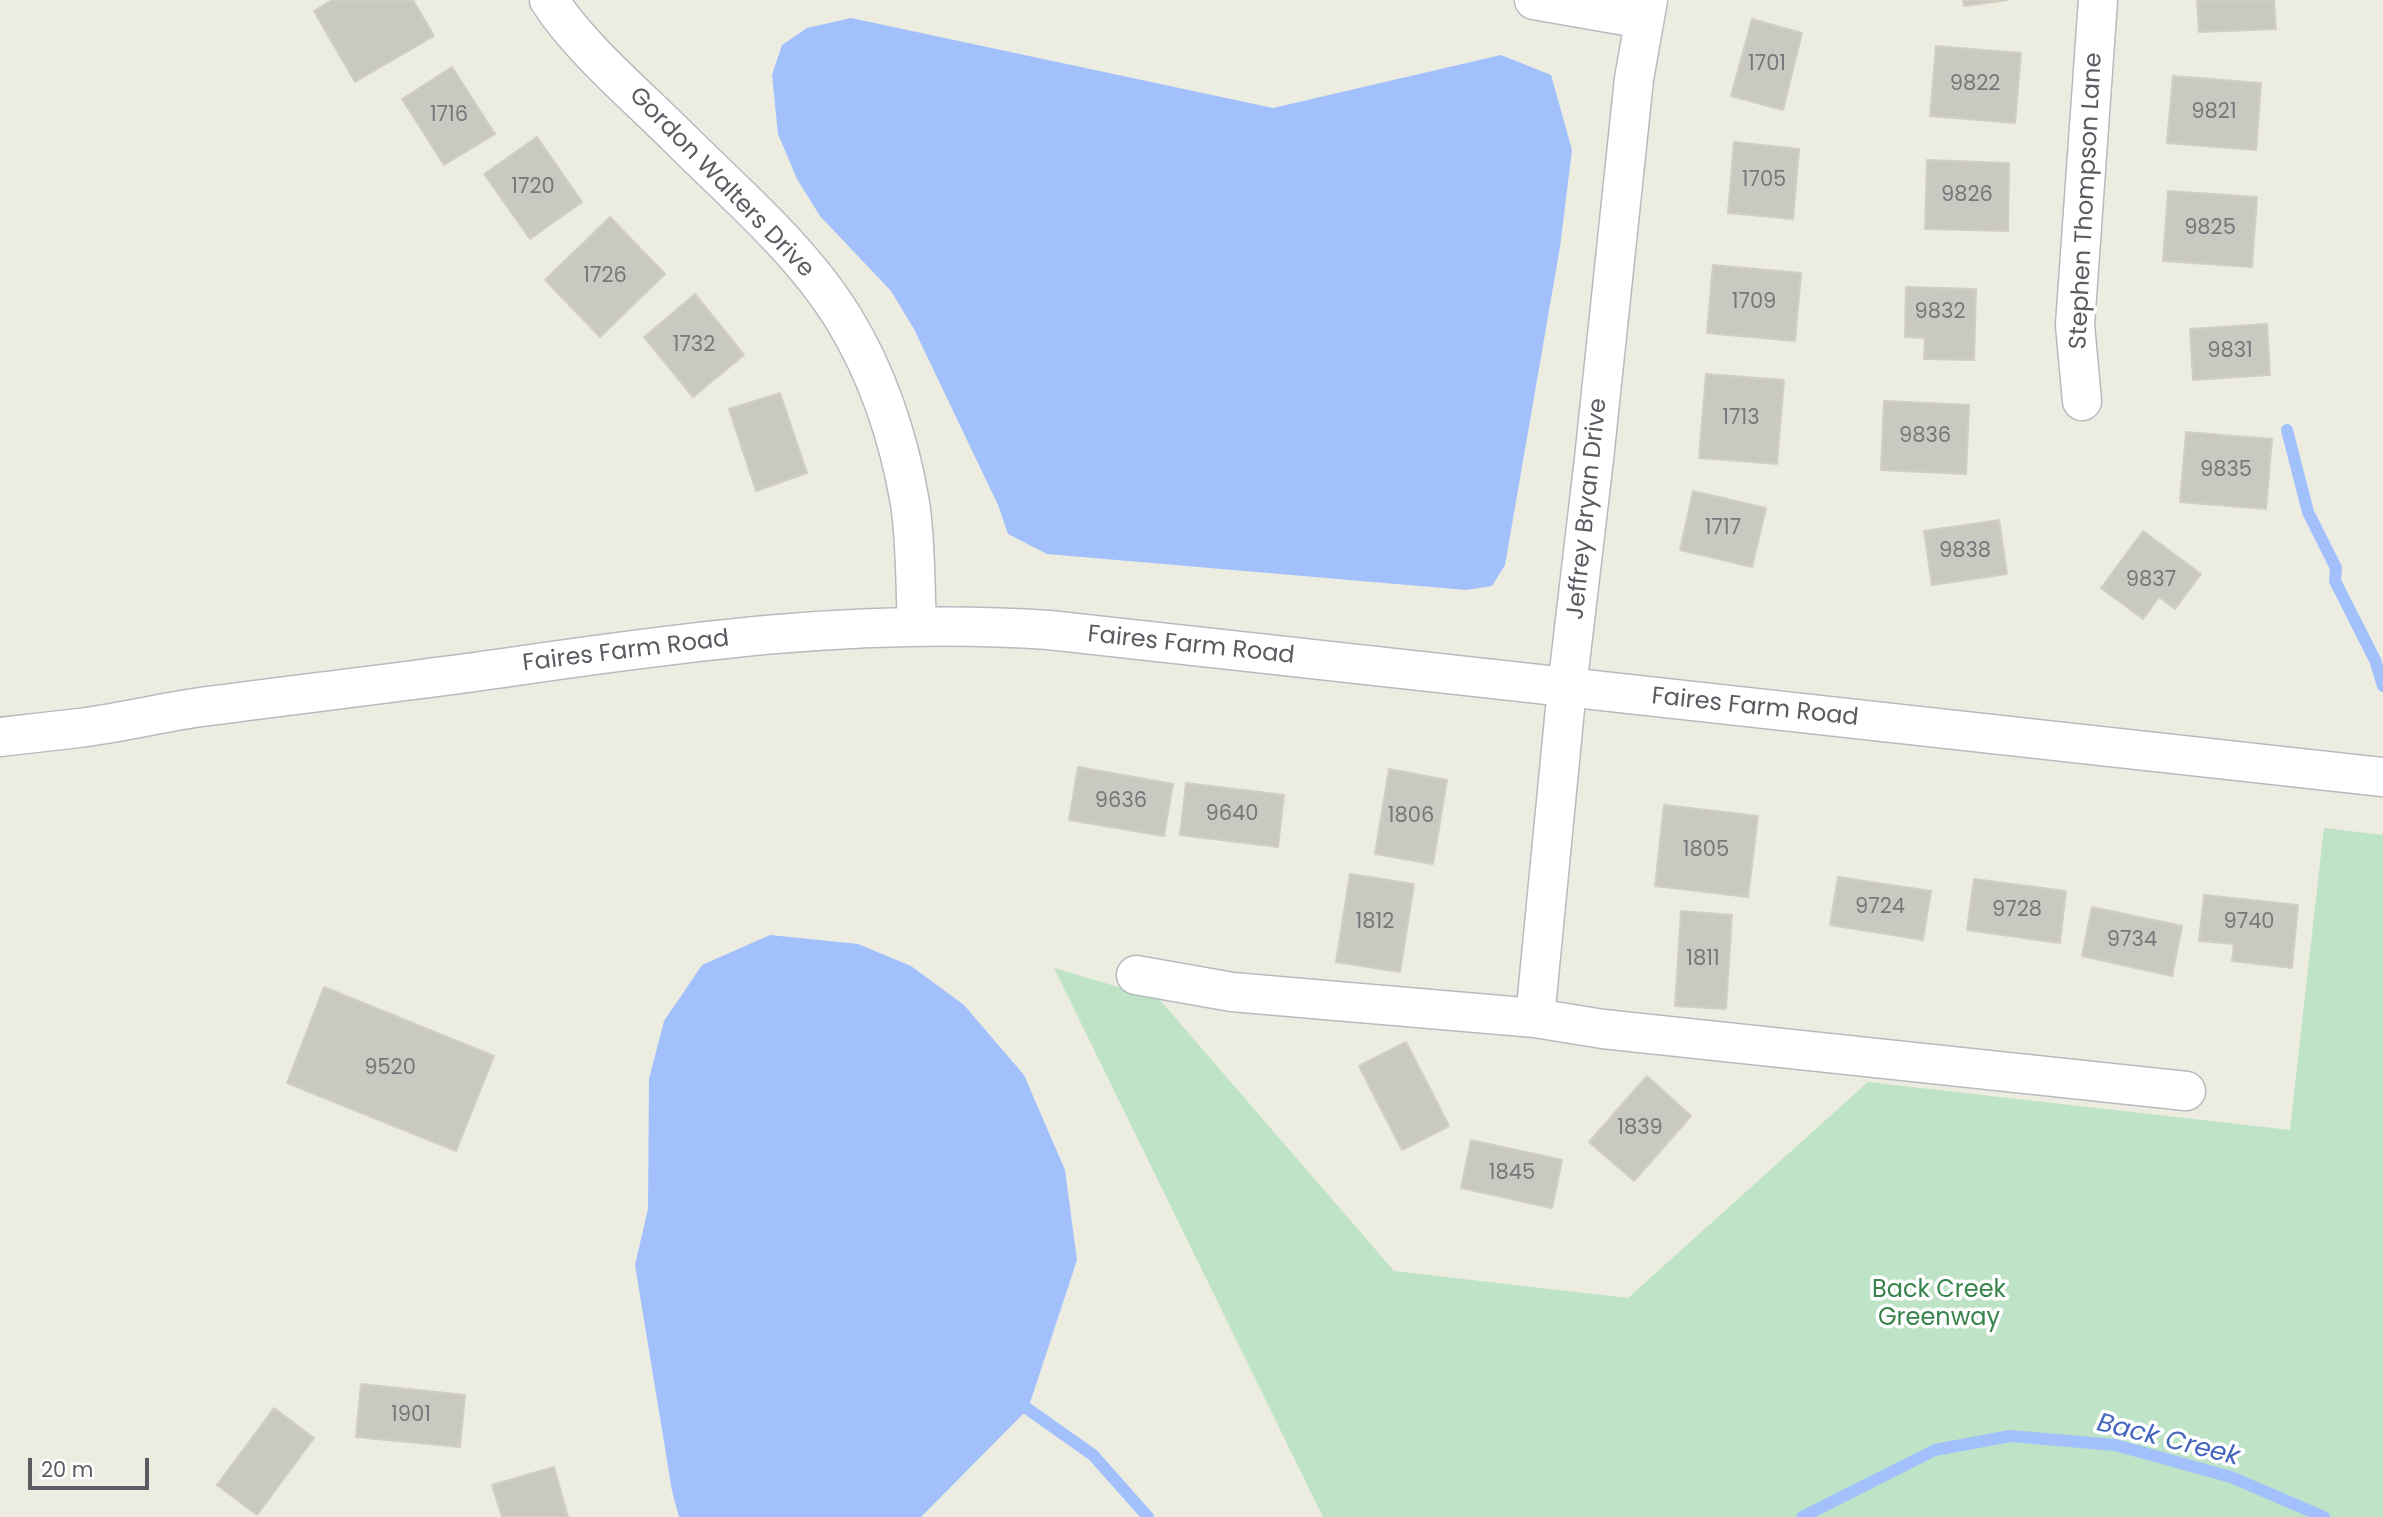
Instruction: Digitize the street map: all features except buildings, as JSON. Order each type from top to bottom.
[{"type":"street","name":"Gordon Walters Drive","points":[[549,0],[596,55],[778,236],[824,290],[845,320],[877,384],[895,435],[910,506],[917,625]]},
{"type":"street","points":[[1534,0],[1646,9]]},
{"type":"street","name":"Stephen Thompson Lane","points":[[2081,401],[2075,325],[2098,0]]},
{"type":"street","name":"Jeffrey Bryan Drive","points":[[1535,1018],[1567,688],[1634,79],[1646,9]]},
{"type":"street","name":"Faires Farm Road","points":[[0,737],[80,728],[191,709],[640,648],[813,631],[917,625],[990,626],[1049,630],[2383,777]]},
{"type":"street","points":[[1136,975],[1232,992],[1535,1018],[1603,1029],[2186,1091]]},
{"type":"green space","name":"Back Creek Greenway","points":[[2324,828],[2383,835],[2383,1517],[1323,1517],[1054,968],[1159,999],[1394,1271],[1628,1298],[1868,1082],[2290,1130]]},
{"type":"water","points":[[851,18],[1273,108],[1501,55],[1551,75],[1572,150],[1560,247],[1505,565],[1492,586],[1466,590],[1047,554],[1008,534],[998,505],[914,329],[891,291],[820,216],[797,179],[778,134],[772,75],[782,45],[807,28]]},
{"type":"water","points":[[770,935],[858,944],[911,966],[964,1005],[1024,1075],[1065,1170],[1077,1260],[1028,1409],[921,1517],[679,1517],[672,1491],[635,1265],[648,1209],[649,1079],[664,1021],[702,965]]},
{"type":"waterway","points":[[2287,430],[2308,512],[2336,568],[2335,581],[2375,660],[2383,686]]},
{"type":"waterway","points":[[1015,1400],[1093,1455],[1148,1517]]},
{"type":"waterway","name":"Back Creek","points":[[1802,1517],[1935,1450],[2010,1436],[2115,1445],[2231,1477],[2324,1517]]}]
